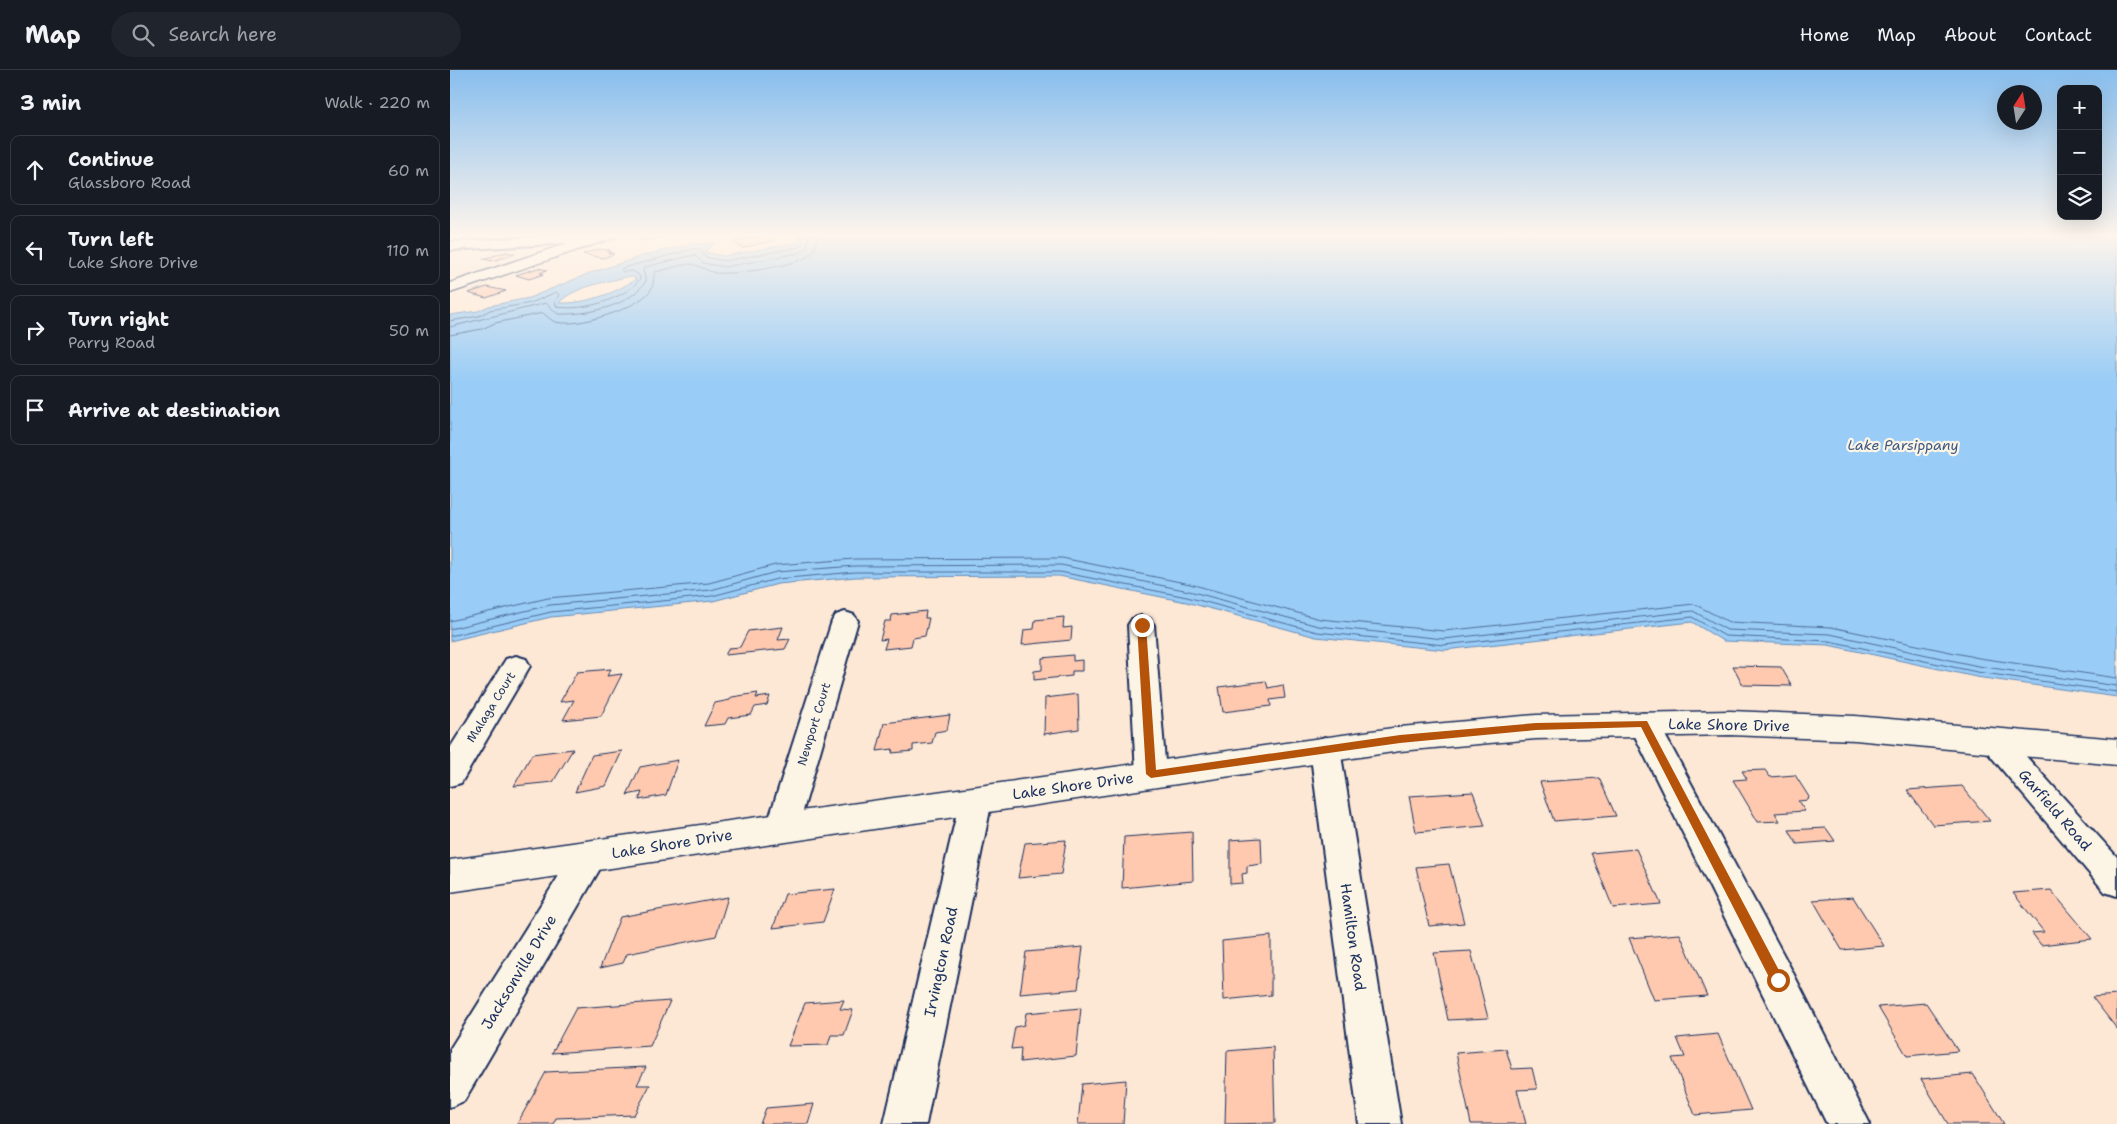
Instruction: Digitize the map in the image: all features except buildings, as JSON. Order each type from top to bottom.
[{"type":"street","points":[[450,288],[464,283]]},
{"type":"street","name":"Newport Court","points":[[782,828],[845,621]]},
{"type":"street","points":[[1142,625],[1151,774]]},
{"type":"street","name":"Malaga Court","points":[[450,774],[516,666]]},
{"type":"street","name":"Lake Shore Drive","points":[[450,876],[1325,749],[1400,739],[1536,727],[1730,723],[1855,728],[2117,752]]},
{"type":"street","points":[[1644,724],[1778,980],[1849,1124]]},
{"type":"street","name":"Garfield Road","points":[[1994,740],[2117,881]]},
{"type":"street","name":"Hamilton Road","points":[[1325,749],[1380,1124]]},
{"type":"street","name":"Irvington Road","points":[[905,1124],[976,800]]},
{"type":"street","name":"Jacksonville Drive","points":[[450,1088],[589,857]]},
{"type":"water","name":"Lake Parsippany","points":[[565,283],[600,283],[573,293],[559,303],[589,300],[628,283],[2117,283],[2117,697],[1976,677],[1828,645],[1723,641],[1692,622],[1445,650],[1316,637],[1186,602],[1059,576],[856,577],[778,584],[713,601],[551,617],[450,641],[450,315],[478,311],[489,306],[529,298]]},
{"type":"route","points":[[1142,625],[1151,774],[1400,739],[1536,727],[1644,724],[1778,980]]}]
